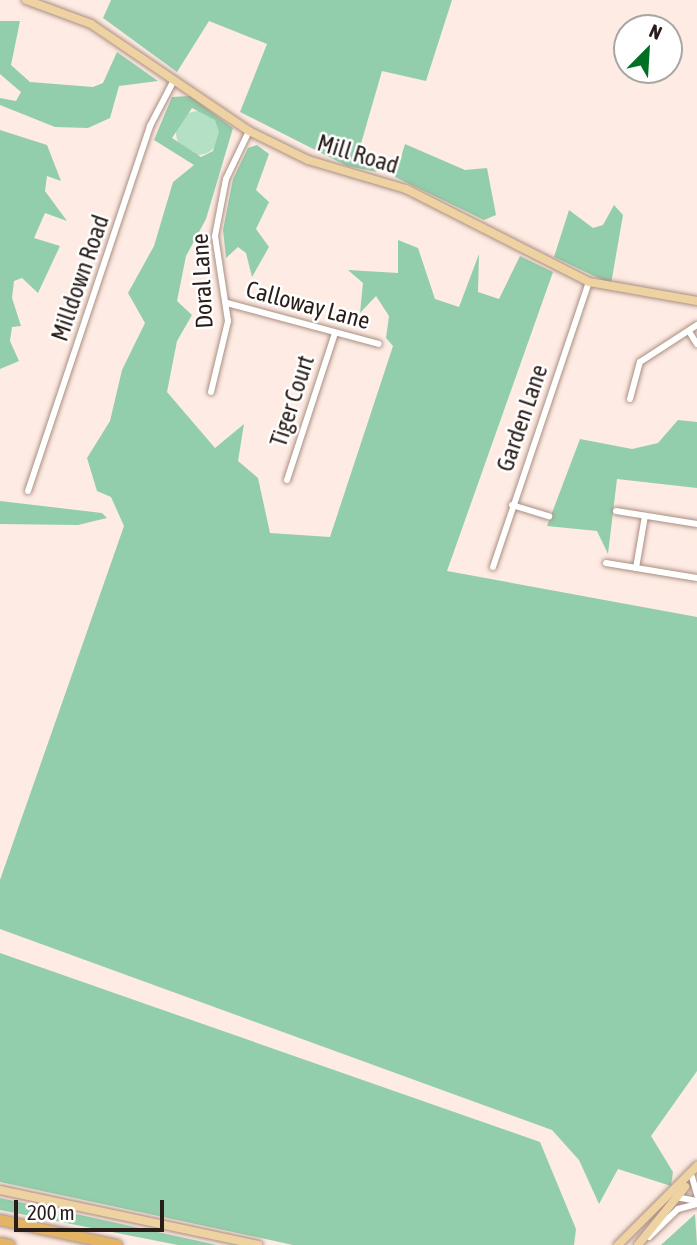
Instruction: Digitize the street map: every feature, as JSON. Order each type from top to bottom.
[{"type":"highway","points":[[0,1220],[125,1245]]},
{"type":"highway","points":[[2,1244],[10,1245]]},
{"type":"main road","name":"Mill Road","points":[[26,0],[91,24],[249,131],[326,167],[406,189],[589,282],[697,300]]},
{"type":"main road","points":[[618,1245],[674,1197],[692,1177],[697,1166]]},
{"type":"main road","points":[[639,1245],[697,1166]]},
{"type":"main road","points":[[0,1190],[258,1245]]},
{"type":"street","name":"Milldown Road","points":[[28,491],[150,127],[174,80]]},
{"type":"street","name":"Doral Lane","points":[[211,392],[227,303],[215,236],[226,179],[249,131]]},
{"type":"street","name":"Garden Lane","points":[[493,567],[589,282]]},
{"type":"street","name":"Calloway Lane","points":[[227,303],[379,344]]},
{"type":"street","points":[[629,399],[640,362],[690,333],[697,325]]},
{"type":"street","name":"Tiger Court","points":[[287,480],[335,333]]},
{"type":"street","points":[[690,333],[697,344]]},
{"type":"street","points":[[512,505],[549,516]]},
{"type":"street","points":[[616,511],[697,524]]},
{"type":"street","points":[[636,568],[645,516]]},
{"type":"street","points":[[606,564],[697,578]]},
{"type":"street","points":[[692,1177],[697,1200]]},
{"type":"street","points":[[674,1197],[697,1200]]},
{"type":"street","points":[[639,1245],[675,1212],[697,1200]]},
{"type":"green space","points":[[111,0],[452,0],[426,81],[382,71],[358,154],[377,172],[347,166],[240,112],[267,44],[209,21],[177,72],[103,18]]},
{"type":"green space","points":[[0,21],[20,21],[11,65],[30,82],[93,87],[103,83],[117,52],[158,81],[119,86],[110,118],[88,128],[55,127],[0,105],[0,98],[16,101],[21,92],[0,74]]},
{"type":"green space","points":[[190,96],[233,128],[206,219],[186,256],[177,301],[192,315],[177,341],[167,392],[215,448],[244,424],[238,461],[258,478],[270,533],[330,537],[393,346],[386,338],[389,316],[376,296],[360,313],[363,283],[348,270],[398,273],[398,240],[418,248],[435,299],[459,307],[479,254],[478,292],[499,299],[520,256],[553,272],[447,571],[697,617],[697,1071],[651,1136],[673,1172],[671,1186],[618,1169],[599,1204],[579,1160],[552,1130],[0,929],[0,880],[124,526],[111,497],[97,491],[87,458],[110,421],[122,370],[145,323],[128,293],[154,246],[173,182],[194,165],[154,140],[172,97]],"holes":[[[192,108],[215,120],[219,132],[213,151],[201,157],[172,138]]]},
{"type":"green space","points":[[198,111],[213,118],[220,133],[213,148],[198,155],[183,148],[176,133],[183,118]]},
{"type":"green space","points":[[0,130],[47,145],[61,181],[47,176],[45,191],[67,221],[45,213],[34,238],[60,246],[38,293],[22,278],[14,281],[12,298],[21,326],[12,327],[10,341],[19,361],[0,369]]},
{"type":"green space","points":[[405,144],[465,170],[487,168],[496,215],[484,220],[395,177]]},
{"type":"green space","points":[[257,145],[269,154],[256,190],[269,202],[256,229],[269,247],[252,277],[246,253],[238,247],[226,258],[223,230],[233,179],[248,148]]},
{"type":"green space","points":[[614,205],[623,215],[611,284],[554,257],[569,210],[593,228],[603,225]]},
{"type":"green space","points":[[678,420],[697,422],[697,488],[617,479],[608,554],[597,531],[547,526],[580,439],[632,449],[658,443]]},
{"type":"green space","points":[[0,501],[102,513],[107,518],[78,525],[0,524]]},
{"type":"green space","points":[[0,953],[540,1142],[576,1229],[574,1245],[293,1245],[0,1182]]},
{"type":"green space","points":[[0,1198],[217,1245],[178,1245],[0,1210]]},
{"type":"green space","points":[[695,1214],[697,1245],[661,1245]]}]
